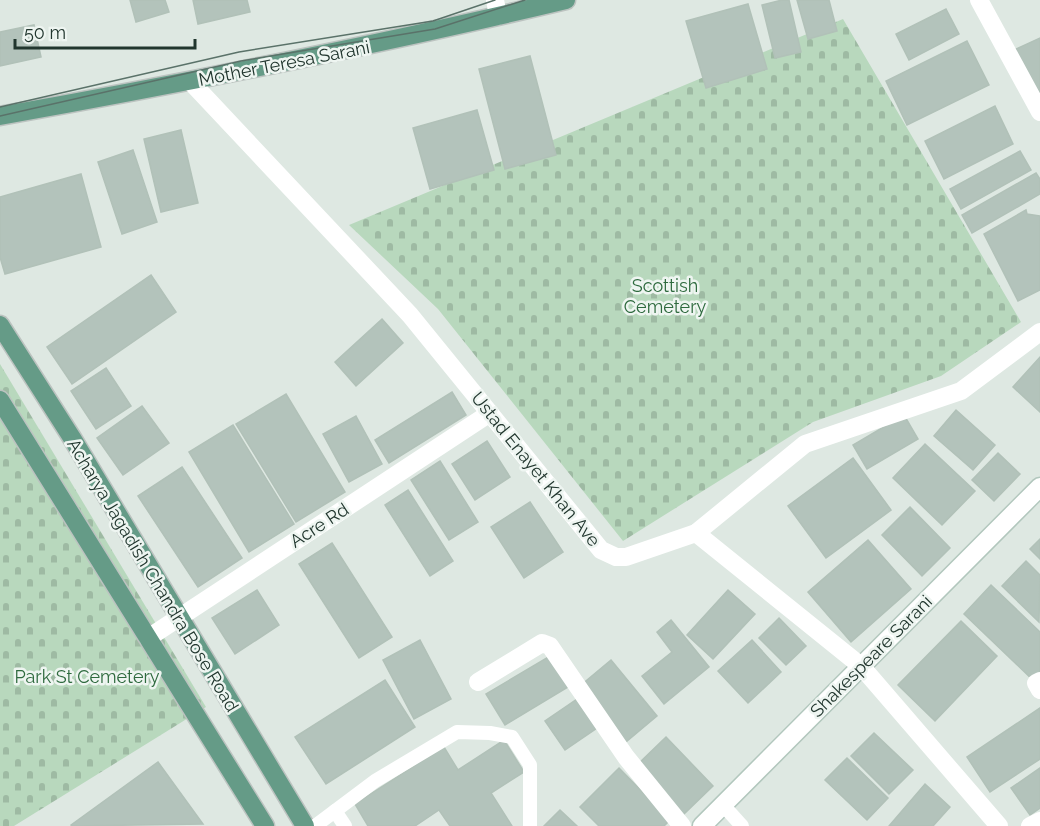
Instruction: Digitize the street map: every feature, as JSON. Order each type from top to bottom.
[{"type":"main road","name":"Mother Teresa Sarani","points":[[0,116],[191,82],[396,41],[497,8],[566,0]]},
{"type":"main road","name":"Acharya Jagadish Chandra Bose Road","points":[[0,325],[305,826]]},
{"type":"main road","name":"Acharya Jagadish Chandra Bose Road","points":[[0,400],[265,826]]},
{"type":"street","points":[[979,0],[1040,112]]},
{"type":"street","name":"Ustad Enayet Khan Ave","points":[[191,82],[410,315],[601,550],[616,558],[626,557],[696,533]]},
{"type":"street","points":[[999,826],[861,666],[696,533],[805,444],[961,391],[1040,332]]},
{"type":"street","name":"Acre Rd","points":[[148,638],[178,616],[490,413]]},
{"type":"street","name":"Shakespeare Sarani","points":[[702,826],[1040,487]]},
{"type":"street","points":[[478,682],[542,643],[549,646],[626,757],[682,826]]},
{"type":"street","points":[[1040,681],[1036,683],[1040,690]]},
{"type":"street","points":[[1030,826],[1040,821]]},
{"type":"lane","points":[[315,826],[375,781],[457,732],[490,733],[512,737],[530,765],[530,826]]},
{"type":"lane","points":[[723,805],[742,826]]},
{"type":"lane","points":[[335,811],[345,826]]},
{"type":"green space","name":"Scottish Cemetery","points":[[843,19],[1021,322],[941,376],[813,422],[623,541],[438,309],[349,225]]},
{"type":"green space","name":"Park St Cemetery","points":[[0,364],[206,707],[14,826],[0,826]]},
{"type":"building","points":[[130,0],[165,0],[169,12],[136,22]]},
{"type":"building","points":[[193,0],[247,0],[250,12],[198,24]]},
{"type":"building","points":[[789,0],[801,52],[775,58],[762,5]]},
{"type":"building","points":[[797,0],[829,0],[837,31],[808,39]]},
{"type":"building","points":[[748,4],[767,69],[706,88],[686,21]]},
{"type":"building","points":[[946,9],[959,34],[909,60],[896,34]]},
{"type":"building","points":[[34,25],[41,57],[0,66],[0,32]]},
{"type":"building","points":[[1040,38],[1040,92],[1036,94],[1016,49]]},
{"type":"building","points":[[967,41],[989,85],[907,125],[886,81]]},
{"type":"building","points":[[530,56],[556,155],[505,169],[479,69]]},
{"type":"building","points":[[995,106],[1013,144],[944,179],[925,141]]},
{"type":"building","points":[[477,110],[494,170],[430,189],[413,128]]},
{"type":"building","points":[[181,130],[198,203],[161,212],[144,139]]},
{"type":"building","points":[[133,150],[157,222],[122,234],[98,162]]},
{"type":"building","points":[[1020,151],[1031,170],[961,209],[950,189]]},
{"type":"building","points":[[1036,173],[1040,179],[1040,194],[972,233],[962,215]]},
{"type":"building","points":[[81,174],[101,247],[5,274],[0,257],[0,197]]},
{"type":"building","points":[[1026,210],[1027,214],[1040,216],[1040,290],[1018,301],[984,234]]},
{"type":"building","points":[[151,275],[176,312],[72,384],[47,347]]},
{"type":"building","points":[[382,319],[403,343],[356,386],[335,362]]},
{"type":"building","points":[[1040,357],[1040,412],[1013,387]]},
{"type":"building","points":[[106,368],[131,406],[96,429],[71,391]]},
{"type":"building","points":[[452,392],[466,415],[389,463],[375,440]]},
{"type":"building","points":[[286,394],[345,492],[296,522],[236,424]]},
{"type":"building","points":[[142,406],[169,443],[123,475],[97,438]]},
{"type":"building","points":[[956,410],[995,445],[973,470],[934,436]]},
{"type":"building","points":[[904,415],[918,439],[867,469],[853,445]]},
{"type":"building","points":[[356,416],[382,464],[349,482],[323,434]]},
{"type":"building","points":[[233,425],[294,524],[249,552],[189,452]]},
{"type":"building","points":[[487,441],[510,477],[475,500],[452,464]]},
{"type":"building","points":[[925,444],[975,491],[942,525],[893,478]]},
{"type":"building","points":[[998,453],[1020,474],[994,501],[972,480]]},
{"type":"building","points":[[853,458],[891,510],[826,558],[788,506]]},
{"type":"building","points":[[440,461],[478,522],[449,540],[411,480]]},
{"type":"building","points":[[182,467],[242,558],[198,587],[138,496]]},
{"type":"building","points":[[408,490],[453,561],[430,576],[385,505]]},
{"type":"building","points":[[530,502],[563,552],[524,578],[491,527]]},
{"type":"building","points":[[910,507],[950,548],[922,576],[882,535]]},
{"type":"building","points":[[1040,539],[1040,559],[1030,549]]},
{"type":"building","points":[[868,540],[911,589],[851,642],[808,592]]},
{"type":"building","points":[[332,543],[392,637],[359,658],[299,564]]},
{"type":"building","points":[[1026,561],[1040,575],[1039,622],[1002,586]]},
{"type":"building","points":[[991,585],[1040,632],[1040,680],[1036,683],[964,614]]},
{"type":"building","points":[[257,590],[279,625],[235,654],[212,618]]},
{"type":"building","points":[[728,590],[755,614],[713,659],[687,635]]},
{"type":"building","points":[[779,618],[806,646],[786,665],[759,638]]},
{"type":"building","points":[[671,620],[709,667],[664,704],[642,676],[672,652],[657,632]]},
{"type":"building","points":[[961,621],[997,656],[935,721],[898,685]]},
{"type":"building","points":[[420,640],[451,699],[414,719],[383,660]]},
{"type":"building","points":[[752,640],[781,672],[748,703],[718,671]]},
{"type":"building","points":[[550,656],[568,687],[505,725],[486,694]]},
{"type":"building","points":[[611,660],[657,716],[626,742],[581,685]]},
{"type":"building","points":[[385,680],[415,727],[326,784],[295,737]]},
{"type":"building","points":[[580,697],[600,726],[565,750],[545,721]]},
{"type":"building","points":[[1040,708],[1040,759],[990,792],[967,757]]},
{"type":"building","points":[[874,733],[913,770],[889,794],[851,756]]},
{"type":"building","points":[[666,737],[713,786],[683,815],[636,766]]},
{"type":"building","points":[[504,740],[524,772],[491,793],[512,826],[450,826],[439,810],[415,826],[368,826],[355,804],[444,747],[458,770]]},
{"type":"building","points":[[847,758],[888,798],[867,820],[825,780]]},
{"type":"building","points":[[158,762],[203,824],[71,825]]},
{"type":"building","points":[[619,768],[670,820],[664,826],[599,826],[580,807]]},
{"type":"building","points":[[1040,768],[1040,808],[1030,815],[1011,788]]},
{"type":"building","points":[[925,784],[950,807],[933,826],[889,826]]},
{"type":"building","points":[[560,810],[577,826],[544,826]]},
{"type":"tram line","points":[[0,107],[239,52],[433,21],[495,0]]},
{"type":"tram line","points":[[0,116],[241,61],[435,29],[525,0]]}]
